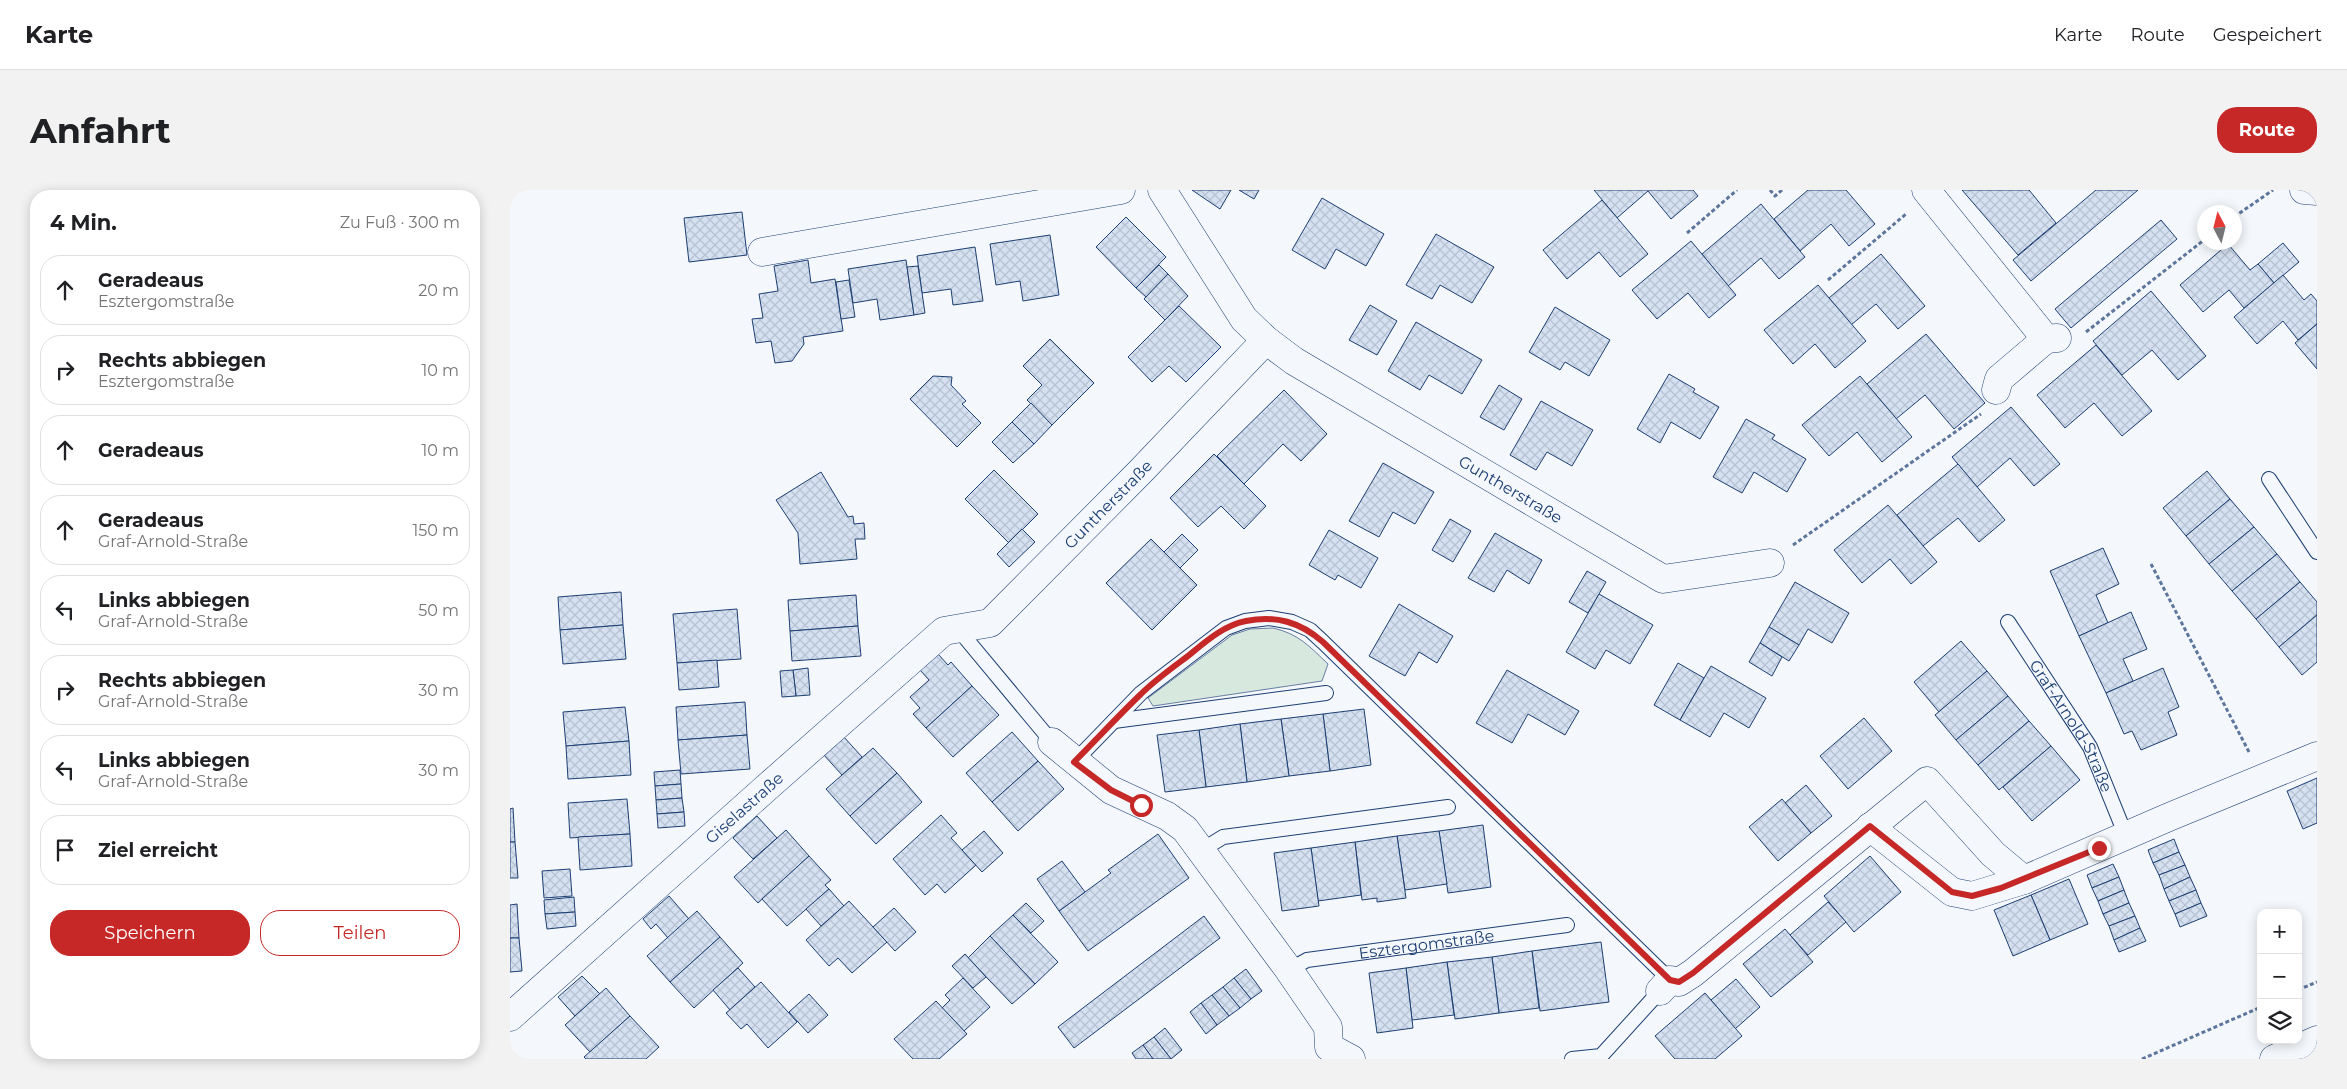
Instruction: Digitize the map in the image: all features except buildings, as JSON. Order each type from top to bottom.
[{"type":"street","points":[[762,252],[1121,190]]},
{"type":"street","name":"Guntherstraße","points":[[1162,190],[1244,319],[1266,340],[1294,361],[1663,580],[1770,563]]},
{"type":"street","points":[[2304,190],[2317,191]]},
{"type":"street","points":[[1927,192],[2051,338],[1999,378],[1996,390]]},
{"type":"street","name":"Guntherstraße","points":[[990,623],[1140,472],[1266,340]]},
{"type":"street","name":"Giselastraße","points":[[510,1017],[944,631],[990,623]]},
{"type":"street","points":[[1052,742],[1074,762],[1111,790],[1167,816],[1185,829],[1289,970],[1328,1027],[1334,1055]]},
{"type":"street","points":[[1870,826],[1952,892],[1972,896],[2024,880],[2317,756]]},
{"type":"street","points":[[1665,985],[1679,982],[1693,973],[1927,780],[1993,854],[2024,880]]},
{"type":"street","points":[[2274,1059],[2317,1040]]},
{"type":"lane","points":[[2269,479],[2317,552]]},
{"type":"lane","points":[[1074,762],[1141,693],[1209,639],[1226,628],[1244,621],[1269,618],[1292,622],[1310,630],[1665,985],[1601,1056],[1572,1059]]},
{"type":"lane","name":"Graf-Arnold-Straße","points":[[2008,622],[2090,747],[2126,836]]},
{"type":"lane","points":[[958,629],[1052,742]]},
{"type":"lane","points":[[1114,721],[1326,694]]},
{"type":"lane","points":[[1202,850],[1223,837],[1448,807]]},
{"type":"lane","name":"Esztergomstraße","points":[[1289,970],[1307,960],[1567,925]]},
{"type":"path","points":[[1687,232],[1737,190]]},
{"type":"path","points":[[1770,190],[1775,196],[1782,190]]},
{"type":"path","points":[[2242,211],[2273,190]]},
{"type":"path","points":[[1828,280],[1927,192]]},
{"type":"path","points":[[2051,338],[2080,336],[2197,245]]},
{"type":"path","points":[[1770,563],[1803,537],[1991,407],[1996,390]]},
{"type":"path","points":[[2151,564],[2263,779]]},
{"type":"path","points":[[2302,988],[2317,982]]},
{"type":"path","points":[[2142,1059],[2257,1009]]},
{"type":"shaded area","points":[[1273,628],[1297,637],[1328,664],[1322,681],[1153,706],[1148,698],[1232,635],[1250,629]]},
{"type":"route","points":[[1141,805],[1111,790],[1074,762],[1141,693],[1209,639],[1226,628],[1244,621],[1269,618],[1292,622],[1310,630],[1670,980],[1679,982],[1693,973],[1870,826],[1952,892],[1972,896],[2024,880],[2099,848]]}]
